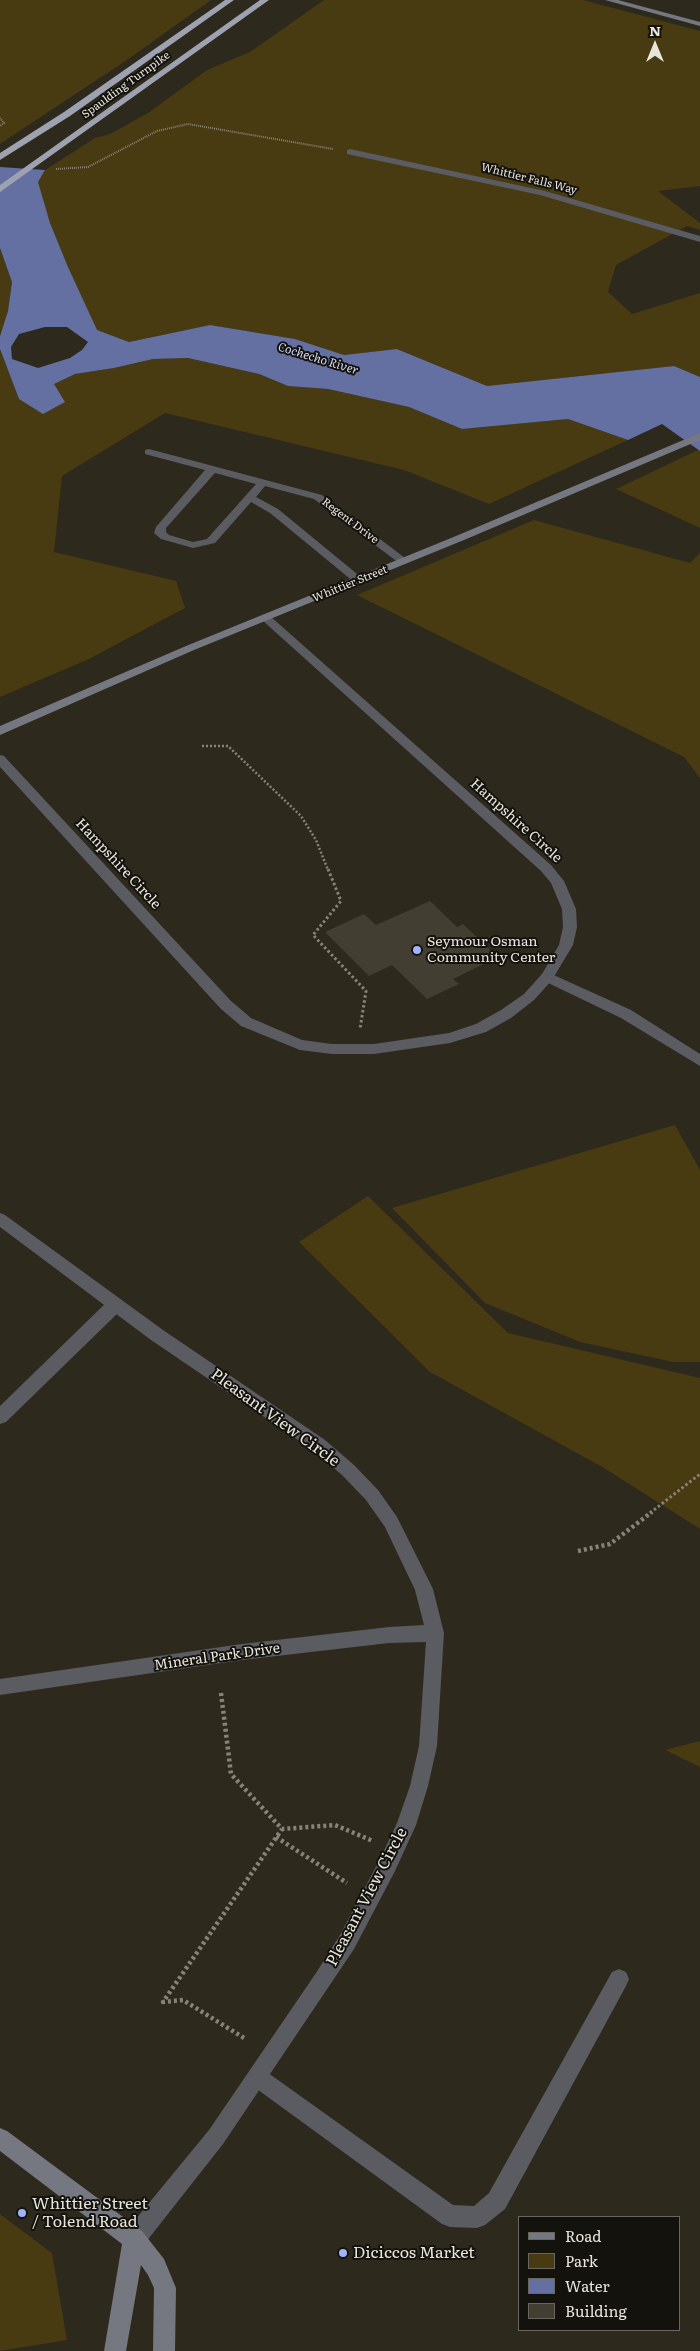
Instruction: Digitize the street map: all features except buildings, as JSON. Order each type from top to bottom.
[{"type":"highway","name":"Spaulding Turnpike","points":[[0,157],[67,114],[230,0]]},
{"type":"highway","name":"Spaulding Turnpike","points":[[0,188],[264,0]]},
{"type":"street","points":[[609,0],[700,24]]},
{"type":"street","name":"Whittier Falls Way","points":[[350,152],[408,162],[533,191],[700,239]]},
{"type":"street","name":"Whittier Street","points":[[0,731],[174,655],[700,436]]},
{"type":"street","name":"Regent Drive","points":[[149,452],[318,497],[403,561]]},
{"type":"street","points":[[213,468],[161,527],[160,533],[165,537],[193,545],[211,541],[264,482]]},
{"type":"street","points":[[249,497],[274,511],[358,580]]},
{"type":"street","name":"Hampshire Circle","points":[[0,759],[226,1006],[246,1022],[300,1045],[332,1049],[374,1049],[450,1038],[481,1028],[506,1014],[528,997],[547,977],[566,945],[570,927],[569,909],[557,881],[546,868],[266,618]]},
{"type":"street","points":[[547,977],[626,1014],[700,1062]]},
{"type":"street","name":"Pleasant View Circle","points":[[0,1219],[115,1305],[319,1445],[348,1470],[372,1495],[391,1522],[424,1589],[435,1633],[428,1746],[419,1786],[406,1825],[388,1864],[347,1942],[257,2077],[216,2137],[134,2239]]},
{"type":"street","points":[[0,1417],[115,1305]]},
{"type":"street","name":"Mineral Park Drive","points":[[0,1687],[242,1652],[389,1635],[435,1633]]},
{"type":"street","points":[[257,2077],[450,2216],[477,2217],[497,2201],[619,1979]]},
{"type":"street","points":[[0,2138],[134,2239],[156,2268],[165,2288],[164,2351]]},
{"type":"street","points":[[116,2351],[134,2239]]},
{"type":"path","points":[[0,118],[4,123],[0,126]]},
{"type":"path","points":[[64,170],[88,167],[124,150],[157,131],[188,124],[350,152]]},
{"type":"path","points":[[202,746],[228,746],[301,816],[316,840],[341,902],[313,935],[366,991],[362,1014]]},
{"type":"path","points":[[578,1551],[610,1544],[700,1474]]},
{"type":"path","points":[[222,1693],[231,1774],[282,1829]]},
{"type":"path","points":[[244,2038],[184,2000],[164,2002],[282,1829],[335,1825],[373,1842]]},
{"type":"path","points":[[276,1837],[347,1883]]},
{"type":"green space","points":[[0,0],[211,0],[127,60],[0,144]]},
{"type":"green space","points":[[324,0],[583,0],[700,31],[700,186],[658,191],[700,223],[700,230],[687,226],[616,265],[608,292],[632,314],[700,293],[700,377],[674,366],[487,386],[398,349],[344,355],[295,339],[210,325],[129,342],[96,330],[50,223],[37,182],[45,170],[95,138],[110,134],[148,113],[207,70],[250,52]]},
{"type":"green space","points":[[0,248],[12,282],[8,311],[0,336]]},
{"type":"green space","points":[[0,349],[19,399],[75,374],[153,359],[188,358],[259,374],[288,386],[328,389],[409,407],[462,429],[568,419],[628,440],[489,504],[404,470],[165,413],[62,476],[54,552],[176,581],[185,608],[89,659],[0,697]]},
{"type":"green space","points":[[698,450],[700,451],[700,528],[616,489]]},
{"type":"green space","points":[[534,520],[690,563],[700,553],[700,778],[684,757],[357,595]]},
{"type":"green space","points":[[675,1125],[700,1170],[700,1362],[673,1362],[580,1342],[485,1303],[392,1208]]},
{"type":"green space","points":[[368,1196],[508,1333],[700,1378],[700,1529],[604,1468],[430,1372],[299,1242]]},
{"type":"green space","points":[[700,1741],[700,1767],[665,1750]]},
{"type":"green space","points":[[0,2214],[52,2253],[67,2340],[0,2351]]},
{"type":"water","name":"Cochecho River","points":[[0,167],[45,170],[38,182],[50,223],[97,330],[129,342],[210,325],[295,339],[344,355],[397,349],[487,386],[674,366],[700,377],[700,451],[662,424],[628,440],[568,419],[462,429],[409,407],[328,389],[288,386],[259,374],[188,358],[153,359],[75,374],[54,384],[65,402],[43,414],[19,399],[0,349],[0,336],[8,311],[12,282],[0,248]],"holes":[[[45,327],[67,327],[88,342],[82,350],[70,358],[38,368],[12,359],[11,347],[19,334]]]},
{"type":"place","name":"Seymour Osman Community Center","points":[[417,950]]},
{"type":"place","name":"Whittier Street / Tolend Road","points":[[22,2213]]},
{"type":"place","name":"Diciccos Market","points":[[343,2253]]}]
